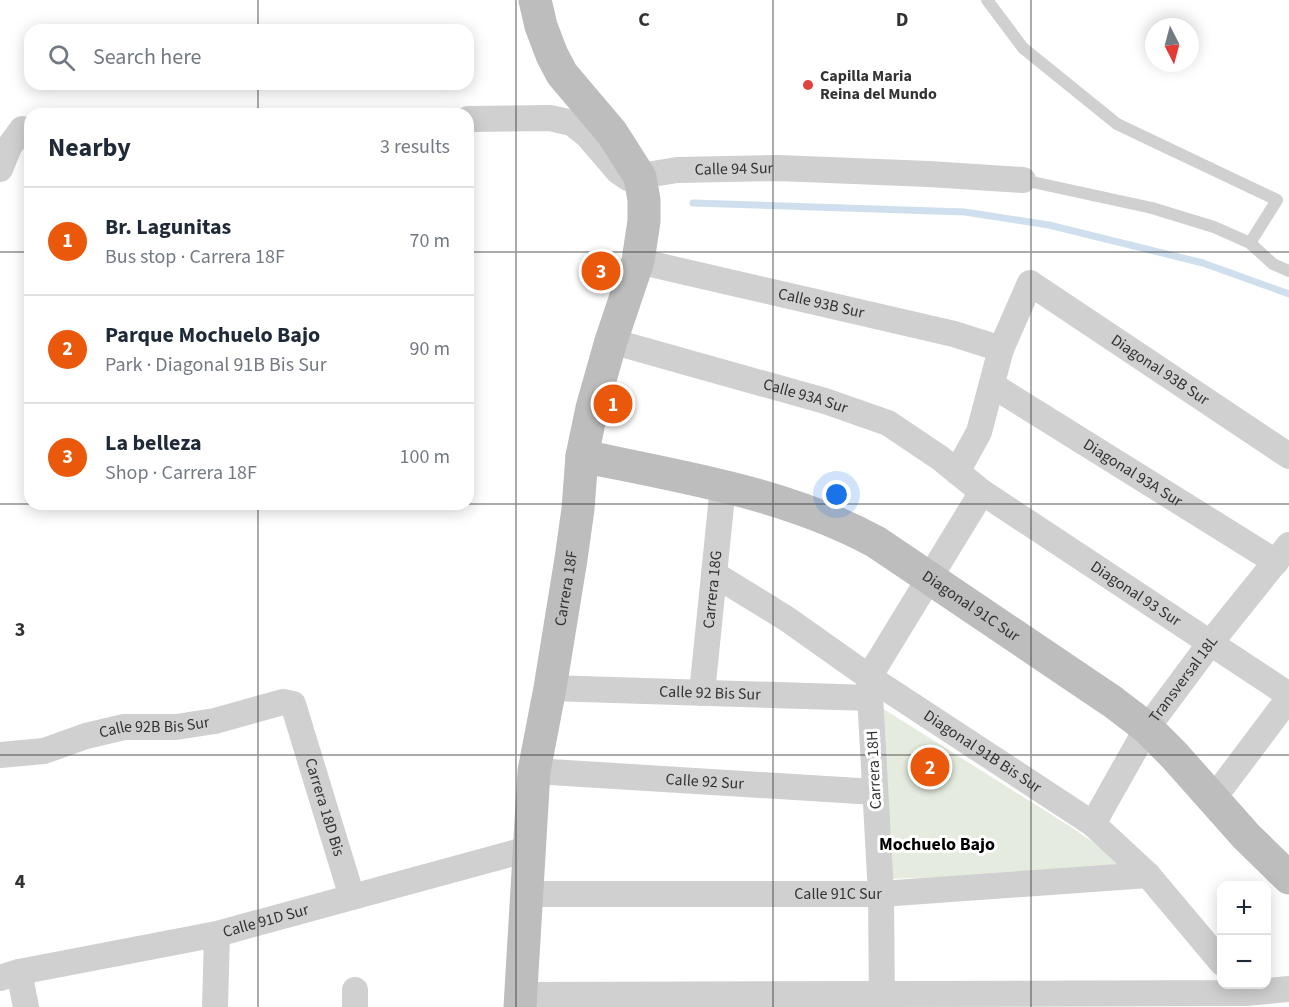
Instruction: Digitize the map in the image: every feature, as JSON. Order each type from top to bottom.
[{"type":"street","points":[[474,119],[562,120],[572,123],[587,135],[618,171],[628,178],[640,177],[612,133],[562,74],[552,56],[535,0]]},
{"type":"street","points":[[0,169],[17,129]]},
{"type":"street","name":"Calle 94 Sur","points":[[640,177],[677,170],[778,168],[1023,180]]},
{"type":"street","name":"Carrera 18F","points":[[521,1001],[534,771],[576,529],[582,456],[592,408],[611,341],[638,261],[644,221],[644,200],[640,177]]},
{"type":"street","name":"Calle 93B Sur","points":[[638,261],[954,334],[1001,349]]},
{"type":"street","name":"Diagonal 93B Sur","points":[[1001,349],[1030,283],[1289,456]]},
{"type":"street","name":"Calle 93A Sur","points":[[611,341],[825,401],[888,423],[982,492]]},
{"type":"street","points":[[957,472],[979,432],[1001,349]]},
{"type":"street","name":"Diagonal 93A Sur","points":[[992,385],[1282,554]]},
{"type":"street","name":"Diagonal 91C Sur","points":[[582,456],[723,486],[809,511],[846,526],[876,542],[1113,702],[1147,728],[1246,836],[1288,874]]},
{"type":"street","name":"Carrera 18G","points":[[702,693],[723,486]]},
{"type":"street","points":[[870,687],[928,577],[982,492]]},
{"type":"street","name":"Diagonal 93 Sur","points":[[982,492],[1211,642],[1289,697]]},
{"type":"street","name":"Transversal 18L","points":[[1093,824],[1147,728],[1211,642],[1282,554]]},
{"type":"street","name":"Diagonal 91B Bis Sur","points":[[714,574],[787,619],[870,687],[1093,824],[1148,875],[1217,958]]},
{"type":"street","name":"Calle 92 Bis Sur","points":[[550,688],[702,693],[870,687]]},
{"type":"street","name":"Carrera 18H","points":[[870,687],[881,894],[882,1001]]},
{"type":"street","points":[[1213,798],[1289,697]]},
{"type":"street","name":"Calle 92B Bis Sur","points":[[0,755],[44,751],[86,736],[124,727],[176,728],[215,722],[283,702],[293,704],[299,719]]},
{"type":"street","name":"Carrera 18D Bis","points":[[299,719],[352,897]]},
{"type":"street","name":"Calle 92 Sur","points":[[534,771],[875,792]]},
{"type":"street","name":"Calle 91D Sur","points":[[9,975],[217,934],[528,849]]},
{"type":"street","name":"Calle 91C Sur","points":[[526,894],[881,894],[1148,875]]},
{"type":"street","points":[[215,1007],[217,934]]},
{"type":"street","points":[[9,975],[26,1007]]},
{"type":"street","points":[[521,1001],[1208,1000],[1243,989]]},
{"type":"street","points":[[1271,989],[1289,989]]},
{"type":"lane","points":[[987,0],[1023,48],[1117,124],[1277,200],[1250,243]]},
{"type":"lane","points":[[1023,180],[1152,208],[1214,227],[1250,243],[1273,264],[1289,271]]},
{"type":"shaded area","points":[[882,708],[1071,827],[1135,871],[888,879]]},
{"type":"waterway","points":[[693,203],[965,212],[1049,225],[1203,263],[1289,294]]},
{"type":"place","name":"Capilla Maria Reina del Mundo","points":[[808,85]]},
{"type":"place","name":"La belleza","points":[[601,271]]},
{"type":"place","name":"Br. Lagunitas","points":[[613,404]]},
{"type":"place","name":"Parque Mochuelo Bajo","points":[[930,767]]},
{"type":"district","name":"Mochuelo Bajo","points":[[937,844]]}]
